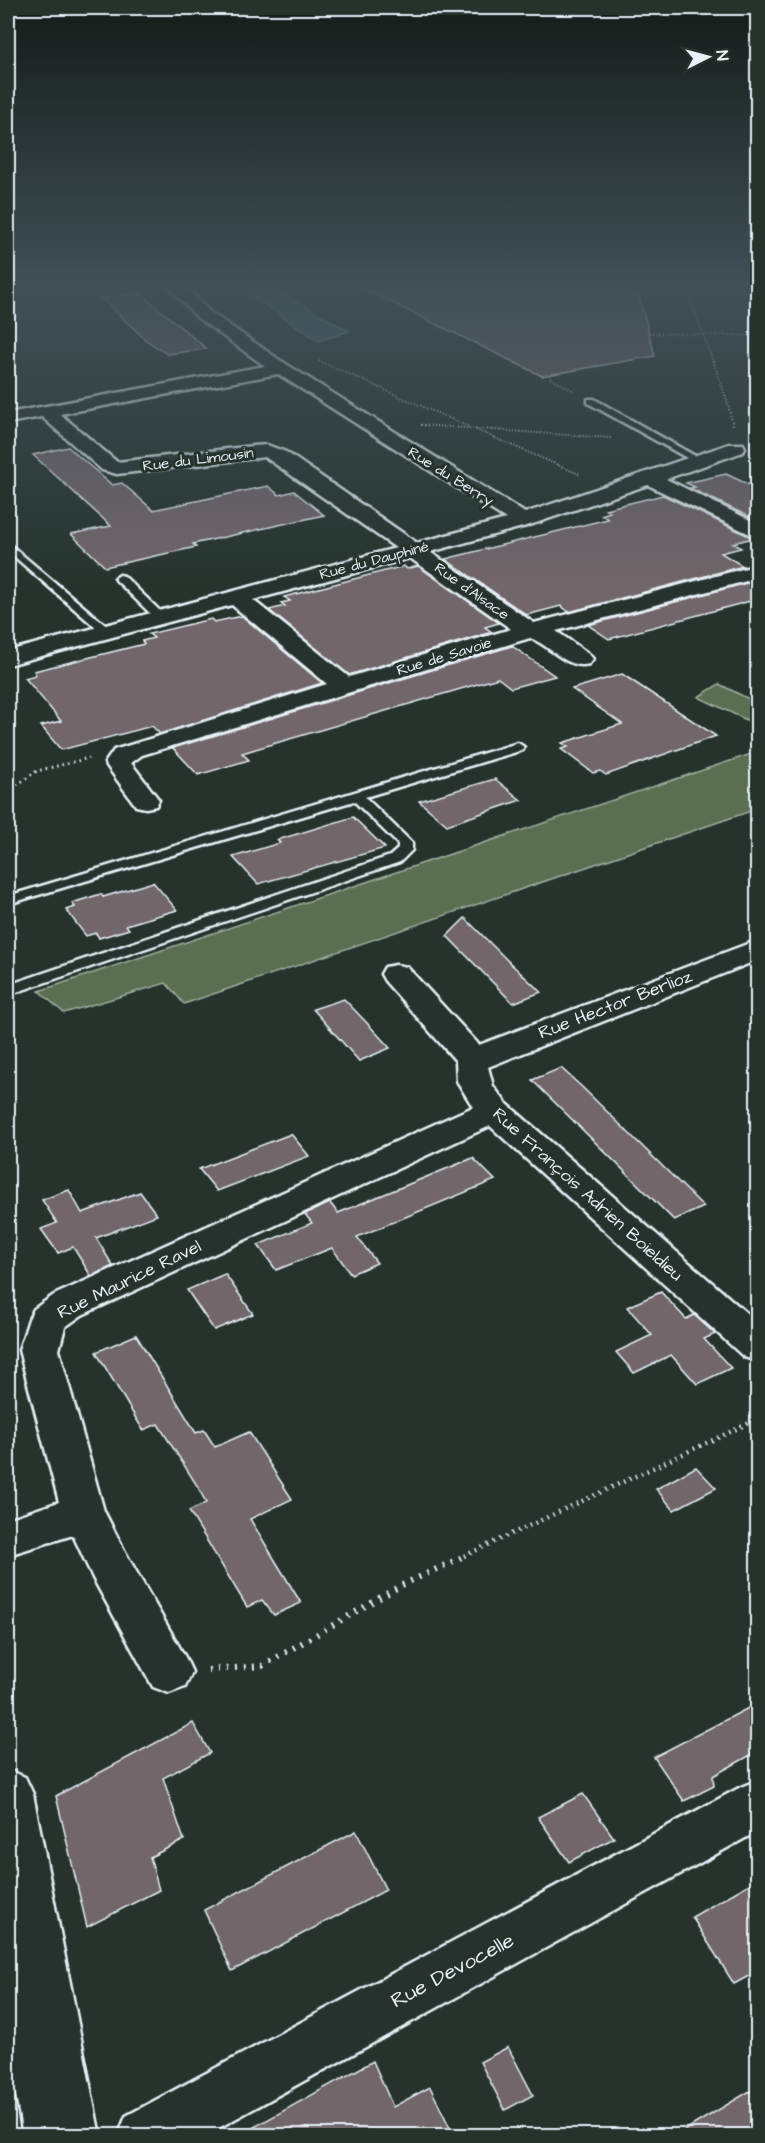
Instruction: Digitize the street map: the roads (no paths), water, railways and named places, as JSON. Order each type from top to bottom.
[{"type":"street","points":[[8,418],[189,385]]},
{"type":"street","name":"Rue du Berry","points":[[309,385],[523,521]]},
{"type":"street","name":"Rue du Limousin","points":[[46,411],[101,460],[117,468],[253,452],[267,452],[279,456],[413,549]]},
{"type":"street","name":"Rue du Dauphiné","points":[[8,658],[523,521],[736,448]]},
{"type":"street","points":[[651,479],[758,532]]},
{"type":"street","name":"Rue d'Alsace","points":[[413,549],[531,631],[546,636],[581,659]]},
{"type":"street","name":"Rue de Savoie","points":[[146,800],[118,763],[127,754],[531,631],[758,571]]},
{"type":"street","points":[[236,597],[345,686]]},
{"type":"street","name":"Rue Hector Berlioz","points":[[473,1059],[757,949]]},
{"type":"street","points":[[396,974],[473,1059]]},
{"type":"street","name":"Rue François Adrien Boieldieu","points":[[473,1059],[470,1070],[472,1082],[494,1111],[758,1346]]},
{"type":"street","name":"Rue Maurice Ravel","points":[[169,1672],[109,1565],[83,1511],[39,1350],[48,1319],[68,1305],[494,1111]]},
{"type":"street","points":[[8,1537],[57,1522],[83,1511]]},
{"type":"street","points":[[8,1794],[72,2136]]},
{"type":"street","name":"Rue Devocelle","points":[[146,2136],[758,1804]]},
{"type":"lane","points":[[591,401],[699,461]]},
{"type":"lane","points":[[8,546],[106,631]]},
{"type":"lane","points":[[120,578],[160,617]]},
{"type":"lane","points":[[8,900],[518,747]]},
{"type":"lane","points":[[8,990],[402,855],[405,843],[356,796]]},
{"type":"lane","points":[[8,1972],[37,2136]]}]
